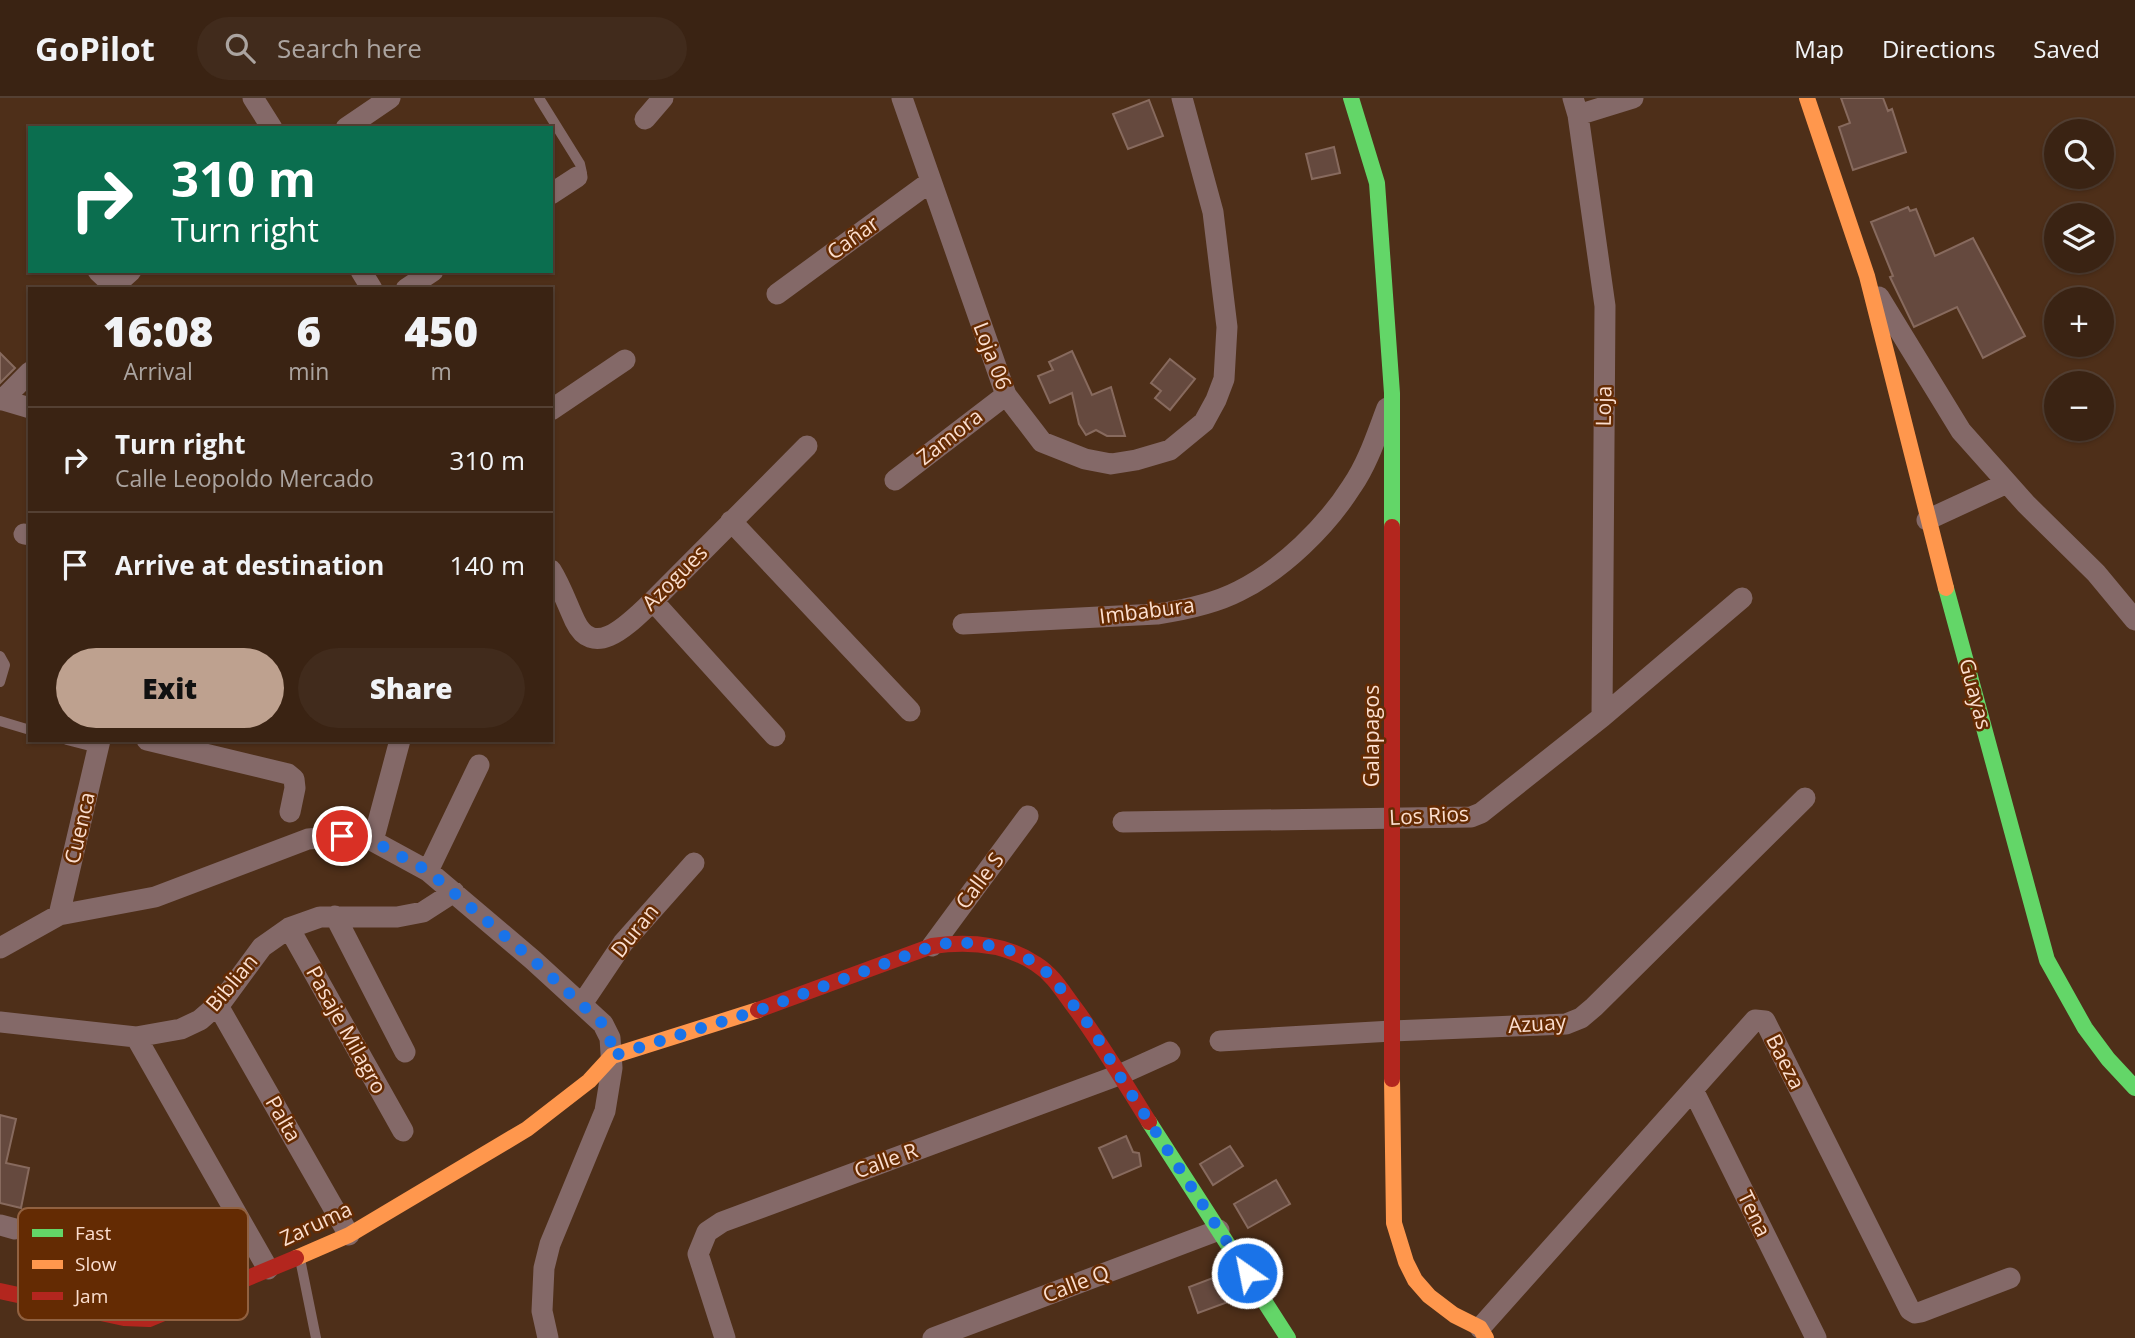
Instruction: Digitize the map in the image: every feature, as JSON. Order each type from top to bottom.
[{"type":"street","points":[[253,98],[271,126]]},
{"type":"street","points":[[349,126],[390,98]]},
{"type":"street","points":[[645,119],[663,98]]},
{"type":"street","name":"Loja 06","points":[[902,98],[1006,395],[1042,442],[1085,459],[1111,464],[1170,450],[1204,422],[1224,379],[1227,327],[1213,212],[1185,99]]},
{"type":"street","name":"Galapagos","points":[[1351,98],[1377,183],[1392,393],[1394,1223],[1406,1262],[1415,1280],[1429,1296],[1483,1333]]},
{"type":"street","points":[[1576,106],[1633,98]]},
{"type":"street","name":"Guayas","points":[[1807,98],[1867,276],[1927,520],[2047,960],[2075,1014],[2124,1078],[2135,1088]]},
{"type":"street","name":"Loja","points":[[1576,106],[1605,306],[1602,717]]},
{"type":"street","points":[[553,193],[577,177]]},
{"type":"street","name":"Cañar","points":[[777,294],[930,182]]},
{"type":"street","points":[[108,282],[127,273]]},
{"type":"street","points":[[409,287],[430,273]]},
{"type":"street","name":"Guayas","points":[[1867,276],[1961,431],[2007,483],[2096,573],[2135,620]]},
{"type":"street","points":[[553,409],[625,360]]},
{"type":"street","points":[[1,400],[28,374]]},
{"type":"street","name":"Imbabura","points":[[963,624],[1157,614],[1183,610],[1239,591],[1293,555],[1353,486],[1375,442],[1392,393]]},
{"type":"street","name":"Zamora","points":[[895,480],[1006,395]]},
{"type":"street","points":[[1,400],[28,407]]},
{"type":"street","name":"Azogues","points":[[553,573],[575,621],[589,638],[607,637],[629,624],[807,446]]},
{"type":"street","points":[[1927,520],[2007,483]]},
{"type":"street","points":[[731,521],[910,711]]},
{"type":"street","name":"Los Rios","points":[[1123,822],[1471,817],[1481,813],[1602,717],[1742,598]]},
{"type":"street","points":[[653,601],[775,736]]},
{"type":"street","points":[[156,742],[288,774],[295,779],[290,812]]},
{"type":"street","points":[[373,841],[399,742]]},
{"type":"street","name":"Cuenca","points":[[59,915],[99,744]]},
{"type":"street","points":[[428,871],[479,765]]},
{"type":"street","name":"Azuay","points":[[1220,1041],[1573,1022],[1594,1007],[1805,798]]},
{"type":"street","name":"Calle S","points":[[932,946],[1028,816]]},
{"type":"street","points":[[0,948],[59,915],[155,897],[308,839],[342,836],[373,841],[428,871],[582,1004],[603,1024],[610,1038],[612,1068],[605,1111],[550,1244],[544,1268],[542,1311],[548,1338]]},
{"type":"street","name":"Duran","points":[[582,1004],[623,943],[694,863]]},
{"type":"street","name":"Biblian","points":[[0,1023],[136,1037],[181,1029],[200,1020],[223,1000],[262,947],[289,928],[320,917],[397,917],[423,912],[454,892]]},
{"type":"street","points":[[335,916],[405,1052]]},
{"type":"street","name":"Pasaje Milagro","points":[[289,928],[403,1131]]},
{"type":"street","points":[[612,1056],[762,1009],[932,946],[954,942],[984,944],[1020,953],[1049,974],[1093,1030],[1119,1075],[1288,1338]]},
{"type":"street","name":"Palta","points":[[217,1004],[349,1235]]},
{"type":"street","name":"Baeza","points":[[1483,1333],[1755,1020],[1765,1021],[1910,1310],[1914,1313],[1922,1312],[2010,1278]]},
{"type":"street","points":[[136,1037],[233,1208]]},
{"type":"street","name":"Calle R","points":[[725,1338],[698,1254],[707,1233],[722,1222],[1119,1075],[1170,1052]]},
{"type":"street","name":"Zaruma","points":[[248,1278],[349,1235],[527,1129],[589,1080],[612,1056]]},
{"type":"street","name":"Tena","points":[[1693,1090],[1816,1338]]},
{"type":"street","name":"Calle Q","points":[[933,1338],[1219,1230]]},
{"type":"street","points":[[248,1234],[268,1269]]},
{"type":"street","name":"Zaruma","points":[[0,1291],[18,1295]]},
{"type":"lane","points":[[539,98],[580,164],[582,173],[577,177]]},
{"type":"lane","points":[[0,656],[5,665],[0,682]]},
{"type":"lane","points":[[0,721],[28,729]]},
{"type":"lane","points":[[299,1256],[316,1338]]},
{"type":"building","points":[[1841,98],[1883,98],[1888,111],[1892,109],[1906,152],[1853,170],[1839,127],[1850,123]]},
{"type":"building","points":[[1149,100],[1163,136],[1128,149],[1113,114]]},
{"type":"building","points":[[1334,147],[1340,173],[1312,179],[1306,154]]},
{"type":"building","points":[[1908,207],[1910,211],[1916,209],[1935,256],[1973,238],[2025,336],[1983,358],[1957,307],[1914,327],[1890,277],[1893,276],[1871,222]]},
{"type":"building","points":[[1072,351],[1092,395],[1111,387],[1125,436],[1107,436],[1096,430],[1086,435],[1079,424],[1072,393],[1050,403],[1038,376],[1053,370],[1049,362]]},
{"type":"building","points":[[0,353],[15,368],[0,383]]},
{"type":"building","points":[[1170,359],[1195,379],[1170,410],[1155,398],[1161,391],[1151,383]]},
{"type":"building","points":[[0,1115],[16,1119],[6,1163],[29,1168],[21,1208],[0,1203]]},
{"type":"building","points":[[1126,1136],[1133,1152],[1139,1153],[1141,1166],[1113,1178],[1099,1148]]},
{"type":"building","points":[[1230,1146],[1243,1166],[1213,1185],[1200,1164]]},
{"type":"building","points":[[1276,1180],[1290,1204],[1248,1228],[1234,1204]]},
{"type":"building","points":[[1218,1276],[1228,1302],[1198,1313],[1189,1287]]},
{"type":"traffic: fast","points":[[1351,98],[1377,183],[1392,393],[1392,527]]},
{"type":"traffic: fast","points":[[1946,588],[2047,960],[2085,1028],[2108,1059],[2135,1088]]},
{"type":"traffic: fast","points":[[1149,1122],[1288,1338]]},
{"type":"traffic: slow","points":[[1807,98],[1867,276],[1946,588]]},
{"type":"traffic: slow","points":[[296,1258],[349,1235],[527,1129],[589,1081],[612,1056],[758,1010]]},
{"type":"traffic: slow","points":[[1392,1079],[1394,1223],[1406,1262],[1415,1280],[1429,1296],[1454,1315],[1480,1328],[1486,1338]]},
{"type":"traffic: jam","points":[[1392,527],[1392,1079]]},
{"type":"traffic: jam","points":[[758,1010],[932,946],[973,944],[999,948],[1036,964],[1056,982],[1102,1047],[1149,1122]]},
{"type":"traffic: jam","points":[[248,1278],[296,1258]]},
{"type":"traffic: jam","points":[[0,1291],[18,1295]]},
{"type":"route","points":[[342,836],[373,841],[428,871],[454,892],[603,1024],[610,1038],[612,1056],[762,1009],[932,946],[954,942],[984,944],[1020,953],[1049,974],[1093,1030],[1119,1075],[1247,1273]]}]
